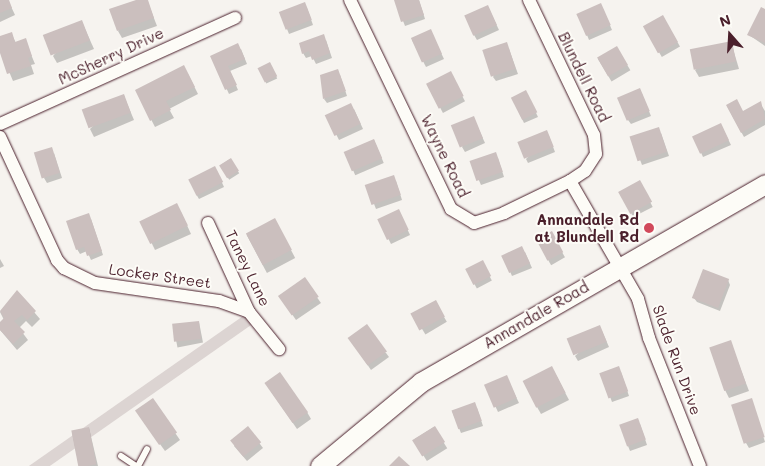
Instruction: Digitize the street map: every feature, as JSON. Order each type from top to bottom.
[{"type":"main road","name":"Annandale Road","points":[[320,466],[421,382],[765,184]]},
{"type":"street","name":"Wayne Road","points":[[350,0],[452,209],[458,216],[467,221],[482,222],[570,180]]},
{"type":"street","name":"Blundell Road","points":[[529,0],[594,135],[596,154],[590,165],[570,180]]},
{"type":"street","name":"McSherry Drive","points":[[0,124],[235,18]]},
{"type":"street","name":"Locker Street","points":[[0,137],[57,260],[64,268],[104,285],[219,300],[250,312]]},
{"type":"street","points":[[570,180],[620,268]]},
{"type":"street","name":"Taney Lane","points":[[208,223],[250,312],[279,349]]},
{"type":"street","name":"Slade Run Drive","points":[[620,268],[638,299],[649,338],[700,466]]},
{"type":"lane","points":[[121,456],[137,466],[147,449]]},
{"type":"shaded area","points":[[246,314],[253,324],[50,466],[29,466]]},
{"type":"building","points":[[0,0],[9,0],[12,8],[0,13]]},
{"type":"building","points":[[136,0],[148,0],[154,18],[117,31],[109,9]]},
{"type":"building","points":[[394,0],[419,0],[424,15],[401,22]]},
{"type":"building","points":[[305,2],[312,20],[286,30],[279,12]]},
{"type":"building","points":[[601,3],[611,25],[586,36],[576,14]]},
{"type":"building","points":[[488,5],[497,25],[473,36],[464,16]]},
{"type":"building","points":[[761,7],[765,9],[765,43],[747,35]]},
{"type":"building","points":[[663,15],[678,42],[658,53],[643,26]]},
{"type":"building","points":[[82,20],[90,41],[51,56],[43,35]]},
{"type":"building","points":[[431,29],[442,54],[422,63],[411,38]]},
{"type":"building","points":[[12,32],[15,42],[26,38],[32,56],[28,58],[31,66],[7,74],[0,53],[0,36]]},
{"type":"building","points":[[324,34],[330,53],[312,60],[309,51],[302,54],[299,43]]},
{"type":"building","points":[[732,41],[736,62],[694,70],[690,49]]},
{"type":"building","points":[[507,42],[516,69],[491,77],[482,50]]},
{"type":"building","points":[[238,43],[245,59],[228,66],[237,85],[225,90],[210,56]]},
{"type":"building","points":[[617,46],[628,65],[608,77],[597,58]]},
{"type":"building","points":[[270,62],[277,76],[265,83],[258,68]]},
{"type":"building","points":[[184,65],[195,87],[166,101],[171,110],[150,121],[135,90]]},
{"type":"building","points":[[338,69],[346,91],[323,99],[320,75]]},
{"type":"building","points":[[451,71],[464,96],[439,109],[426,84]]},
{"type":"building","points":[[640,88],[650,111],[627,121],[617,98]]},
{"type":"building","points":[[526,90],[537,112],[522,120],[511,98]]},
{"type":"building","points":[[124,94],[131,113],[89,128],[82,109]]},
{"type":"building","points":[[737,99],[743,111],[761,101],[765,119],[741,133],[726,105]]},
{"type":"building","points":[[351,103],[361,124],[334,136],[325,115]]},
{"type":"building","points":[[474,116],[483,138],[460,148],[451,125]]},
{"type":"building","points":[[721,123],[729,140],[700,154],[692,137]]},
{"type":"building","points":[[659,127],[667,152],[638,161],[630,137]]},
{"type":"building","points":[[547,130],[554,147],[524,159],[517,142]]},
{"type":"building","points":[[374,139],[382,158],[352,171],[344,152]]},
{"type":"building","points":[[52,147],[60,173],[42,178],[34,153]]},
{"type":"building","points":[[496,152],[503,172],[476,181],[470,161]]},
{"type":"building","points":[[231,158],[239,171],[227,178],[219,165]]},
{"type":"building","points":[[215,166],[223,182],[196,196],[188,180]]},
{"type":"building","points":[[394,175],[401,195],[372,205],[365,185]]},
{"type":"building","points":[[640,180],[652,202],[630,214],[618,192]]},
{"type":"building","points":[[177,203],[188,225],[150,244],[139,221]]},
{"type":"building","points":[[399,209],[409,230],[387,240],[377,219]]},
{"type":"building","points":[[89,213],[102,251],[87,256],[84,247],[76,250],[66,221]]},
{"type":"building","points":[[275,218],[292,250],[263,265],[246,233]]},
{"type":"building","points":[[552,231],[563,252],[547,261],[536,239]]},
{"type":"building","points":[[522,246],[530,263],[509,273],[501,256]]},
{"type":"building","points":[[483,260],[491,276],[473,285],[465,269]]},
{"type":"building","points":[[703,269],[729,279],[718,308],[692,298]]},
{"type":"building","points":[[305,277],[319,297],[292,316],[278,296]]},
{"type":"building","points":[[17,290],[36,311],[27,320],[22,315],[14,321],[25,332],[13,344],[0,330],[0,322],[4,318],[0,311]]},
{"type":"building","points":[[436,300],[445,317],[419,330],[410,314]]},
{"type":"building","points":[[199,321],[201,339],[174,342],[172,324]]},
{"type":"building","points":[[367,324],[387,352],[368,366],[348,338]]},
{"type":"building","points":[[600,325],[607,342],[573,355],[567,338]]},
{"type":"building","points":[[731,340],[746,383],[724,391],[709,347]]},
{"type":"building","points":[[552,366],[566,393],[536,408],[523,381]]},
{"type":"building","points":[[619,366],[628,391],[609,399],[599,373]]},
{"type":"building","points":[[280,372],[308,412],[293,423],[264,383]]},
{"type":"building","points":[[507,375],[517,398],[494,408],[484,385]]},
{"type":"building","points":[[153,398],[177,432],[159,445],[135,411]]},
{"type":"building","points":[[752,398],[765,437],[744,444],[731,405]]},
{"type":"building","points":[[475,402],[482,421],[458,429],[452,411]]},
{"type":"building","points":[[638,418],[646,440],[627,446],[619,425]]},
{"type":"building","points":[[248,426],[261,442],[243,457],[230,440]]},
{"type":"building","points":[[435,426],[445,442],[422,456],[412,440]]},
{"type":"building","points":[[89,427],[96,464],[78,466],[71,430]]},
{"type":"building","points":[[399,456],[410,466],[389,466]]},
{"type":"place","name":"Annandale Rd at Blundell Rd","points":[[649,228]]}]
